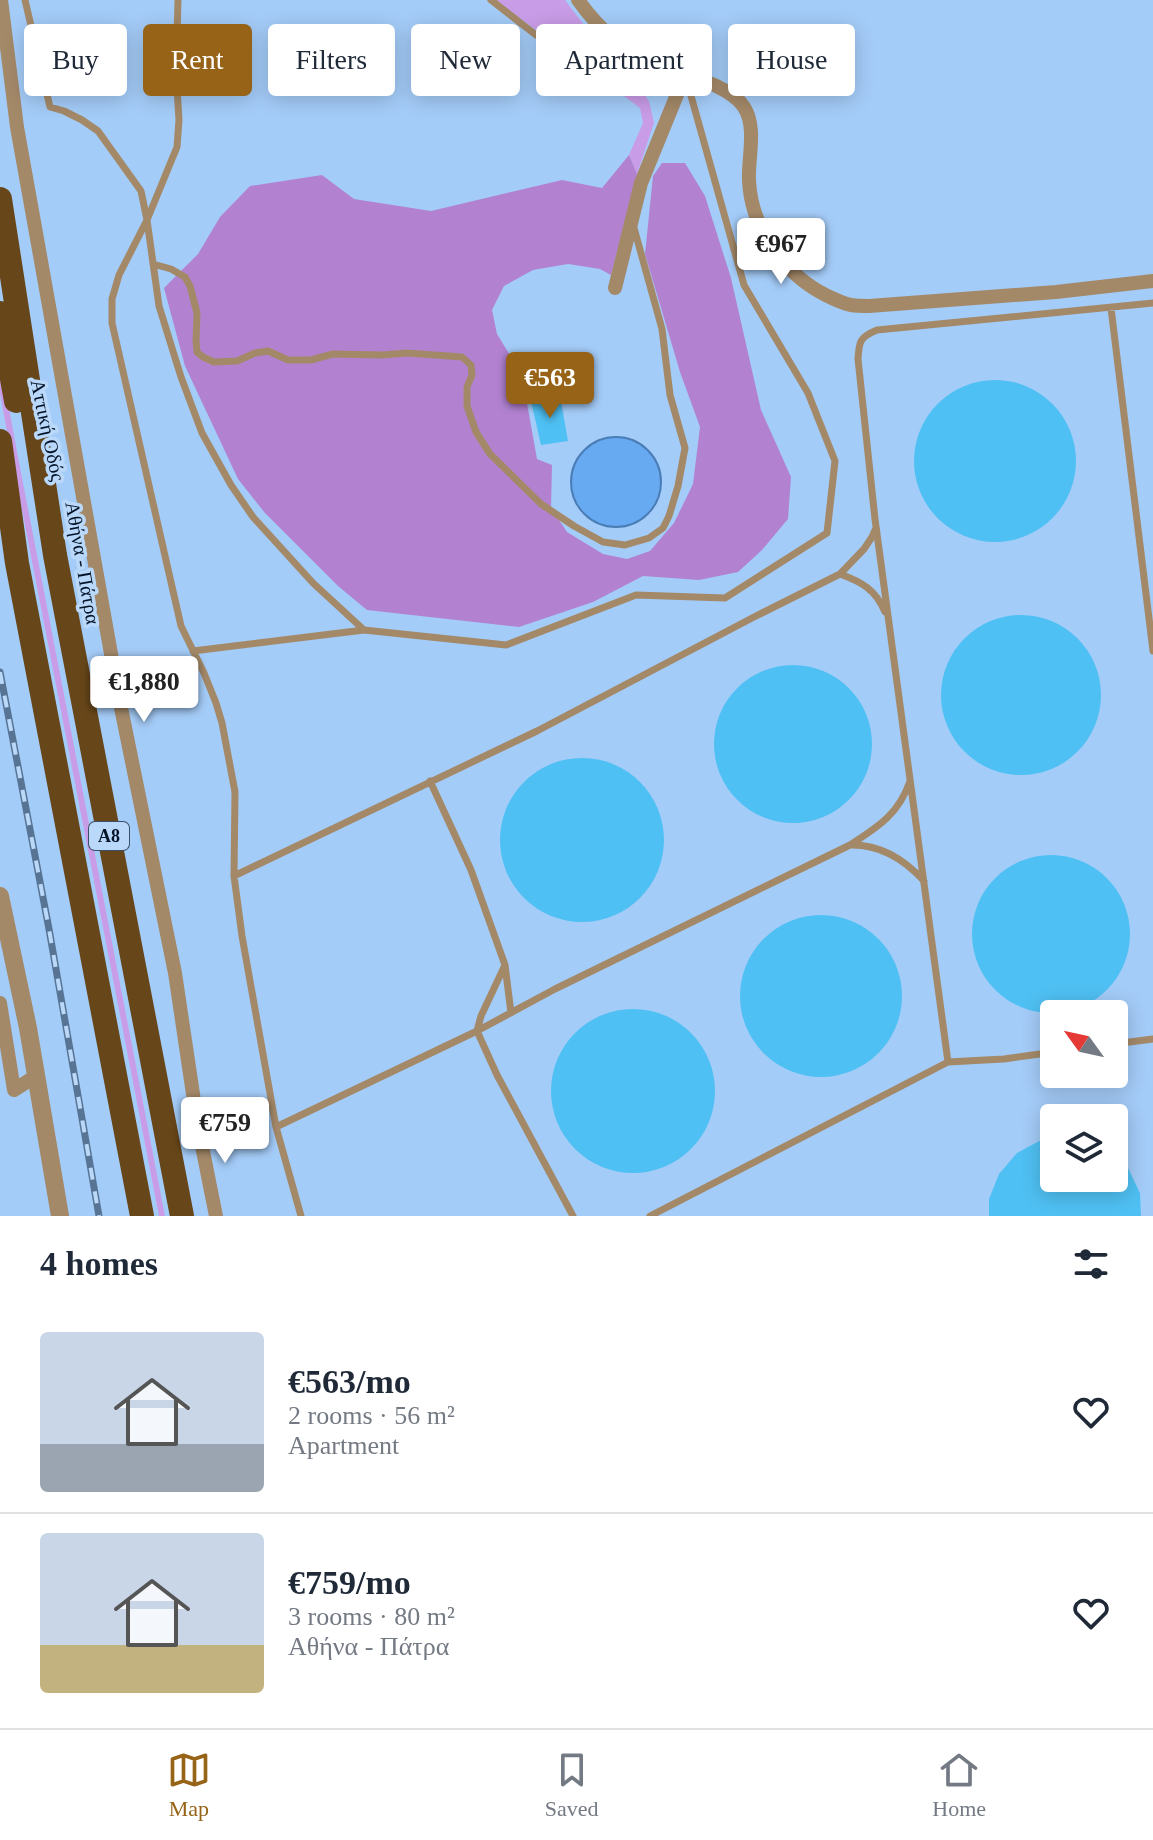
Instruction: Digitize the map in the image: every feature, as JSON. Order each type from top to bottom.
[{"type":"highway","name":"Αθήνα - Πάτρα","points":[[0,199],[55,555],[182,1216]]},
{"type":"highway","name":"Αττική Οδός","points":[[0,313],[25,451],[55,555]]},
{"type":"highway","name":"Α8","points":[[0,441],[17,563],[142,1216]]},
{"type":"highway","points":[[0,504],[17,563]]},
{"type":"street","points":[[1,0],[17,127],[115,678],[175,973],[197,1121],[216,1216]]},
{"type":"street","points":[[578,0],[598,24]]},
{"type":"street","points":[[712,84],[738,98],[747,111],[751,150],[749,177],[758,221],[786,265],[821,294],[849,305],[869,306],[1153,281]]},
{"type":"street","points":[[615,288],[641,183],[676,96]]},
{"type":"street","points":[[0,896],[14,956],[60,1216]]},
{"type":"street","points":[[0,1003],[14,1090],[36,1076]]},
{"type":"lane","points":[[25,0],[50,107],[73,115],[98,131],[141,191],[159,306],[202,433],[253,517],[303,572],[364,630]]},
{"type":"lane","points":[[178,0],[177,147],[147,220],[119,275],[112,299],[112,323],[181,626],[216,703],[235,792],[234,876],[242,936],[276,1127],[301,1216]]},
{"type":"lane","points":[[491,0],[536,35]]},
{"type":"lane","points":[[193,651],[364,630],[506,645],[636,595],[725,598],[827,533],[835,461],[808,393],[744,285],[691,96]]},
{"type":"lane","points":[[153,264],[185,277],[197,313],[197,352],[214,362],[237,361],[268,351],[288,360],[311,360],[348,353],[462,357],[471,365],[467,406],[476,432],[490,454],[541,504],[603,542],[625,545],[649,538],[663,528],[678,486],[685,448],[670,395],[662,329],[632,220]]},
{"type":"lane","points":[[948,1062],[876,526],[859,344],[865,335],[877,330],[1153,303]]},
{"type":"lane","points":[[1111,308],[1153,651]]},
{"type":"lane","points":[[234,876],[537,731],[840,574],[864,549],[876,526]]},
{"type":"lane","points":[[840,574],[874,592],[889,619]]},
{"type":"lane","points":[[276,1127],[477,1031],[569,982],[850,845],[884,822],[897,809],[911,777]]},
{"type":"lane","points":[[430,781],[471,870],[505,965],[511,1013]]},
{"type":"lane","points":[[850,845],[865,845],[901,859],[925,881]]},
{"type":"lane","points":[[505,965],[477,1031],[497,1075],[573,1216]]},
{"type":"lane","points":[[1128,1042],[1153,1039]]},
{"type":"lane","points":[[650,1216],[948,1062],[1040,1054]]},
{"type":"shaded area","points":[[496,0],[565,0],[583,24],[536,24],[536,30]]},
{"type":"shaded area","points":[[624,96],[645,96],[654,123],[637,174],[629,155],[643,123],[640,108]]},
{"type":"shaded area","points":[[629,155],[637,174],[611,275],[600,269],[568,264],[533,270],[504,286],[492,310],[497,334],[522,375],[537,459],[552,465],[551,508],[567,532],[603,554],[627,559],[650,551],[674,523],[693,484],[700,427],[645,254],[653,176],[662,163],[685,163],[705,196],[731,278],[761,410],[791,477],[788,519],[738,572],[699,580],[643,576],[593,602],[519,627],[367,610],[338,586],[265,513],[238,479],[185,366],[164,288],[198,254],[220,217],[250,186],[322,175],[354,199],[431,211],[562,180],[602,188]]},
{"type":"shaded area","points":[[0,358],[165,1216],[159,1216],[11,453],[0,394]]},
{"type":"water","points":[[616,437],[633,441],[648,450],[657,465],[661,482],[657,499],[648,514],[633,523],[616,527],[599,523],[584,514],[575,499],[571,482],[575,465],[584,450],[599,441]]},
{"type":"building","points":[[995,380],[1026,386],[1052,404],[1070,430],[1076,461],[1070,492],[1052,518],[1026,536],[995,542],[964,536],[938,518],[920,492],[914,461],[920,430],[938,404],[964,386]]},
{"type":"building","points":[[560,396],[568,441],[541,445],[531,401]]},
{"type":"building","points":[[1021,615],[1052,621],[1077,639],[1095,664],[1101,695],[1095,726],[1077,751],[1052,769],[1021,775],[990,769],[965,751],[947,726],[941,695],[947,664],[965,639],[990,621]]},
{"type":"building","points":[[793,665],[823,671],[849,688],[866,714],[872,744],[866,774],[849,800],[823,817],[793,823],[763,817],[737,800],[720,774],[714,744],[720,714],[737,688],[763,671]]},
{"type":"building","points":[[582,758],[613,765],[640,782],[657,809],[664,840],[657,871],[640,898],[613,915],[582,922],[551,915],[524,898],[507,871],[500,840],[507,809],[524,782],[551,765]]},
{"type":"building","points":[[1036,856],[1066,856],[1095,868],[1117,890],[1129,919],[1129,949],[1117,978],[1107,990],[1095,1000],[1040,1000],[1040,1012],[1021,1007],[995,990],[985,978],[973,949],[973,919],[985,890],[1007,868]]},
{"type":"building","points":[[821,915],[852,921],[879,938],[896,965],[902,996],[896,1027],[879,1054],[852,1071],[821,1077],[790,1071],[763,1054],[746,1027],[740,996],[746,965],[763,938],[790,921]]},
{"type":"building","points":[[633,1009],[664,1015],[691,1033],[709,1060],[715,1091],[709,1122],[691,1149],[664,1167],[633,1173],[602,1167],[575,1149],[557,1122],[551,1091],[557,1060],[575,1033],[602,1015]]},
{"type":"building","points":[[1040,1141],[1040,1192],[1128,1192],[1128,1168],[1140,1193],[1141,1216],[989,1216],[989,1199],[999,1174],[1017,1153]]},
{"type":"railway","points":[[0,672],[99,1216]]}]
